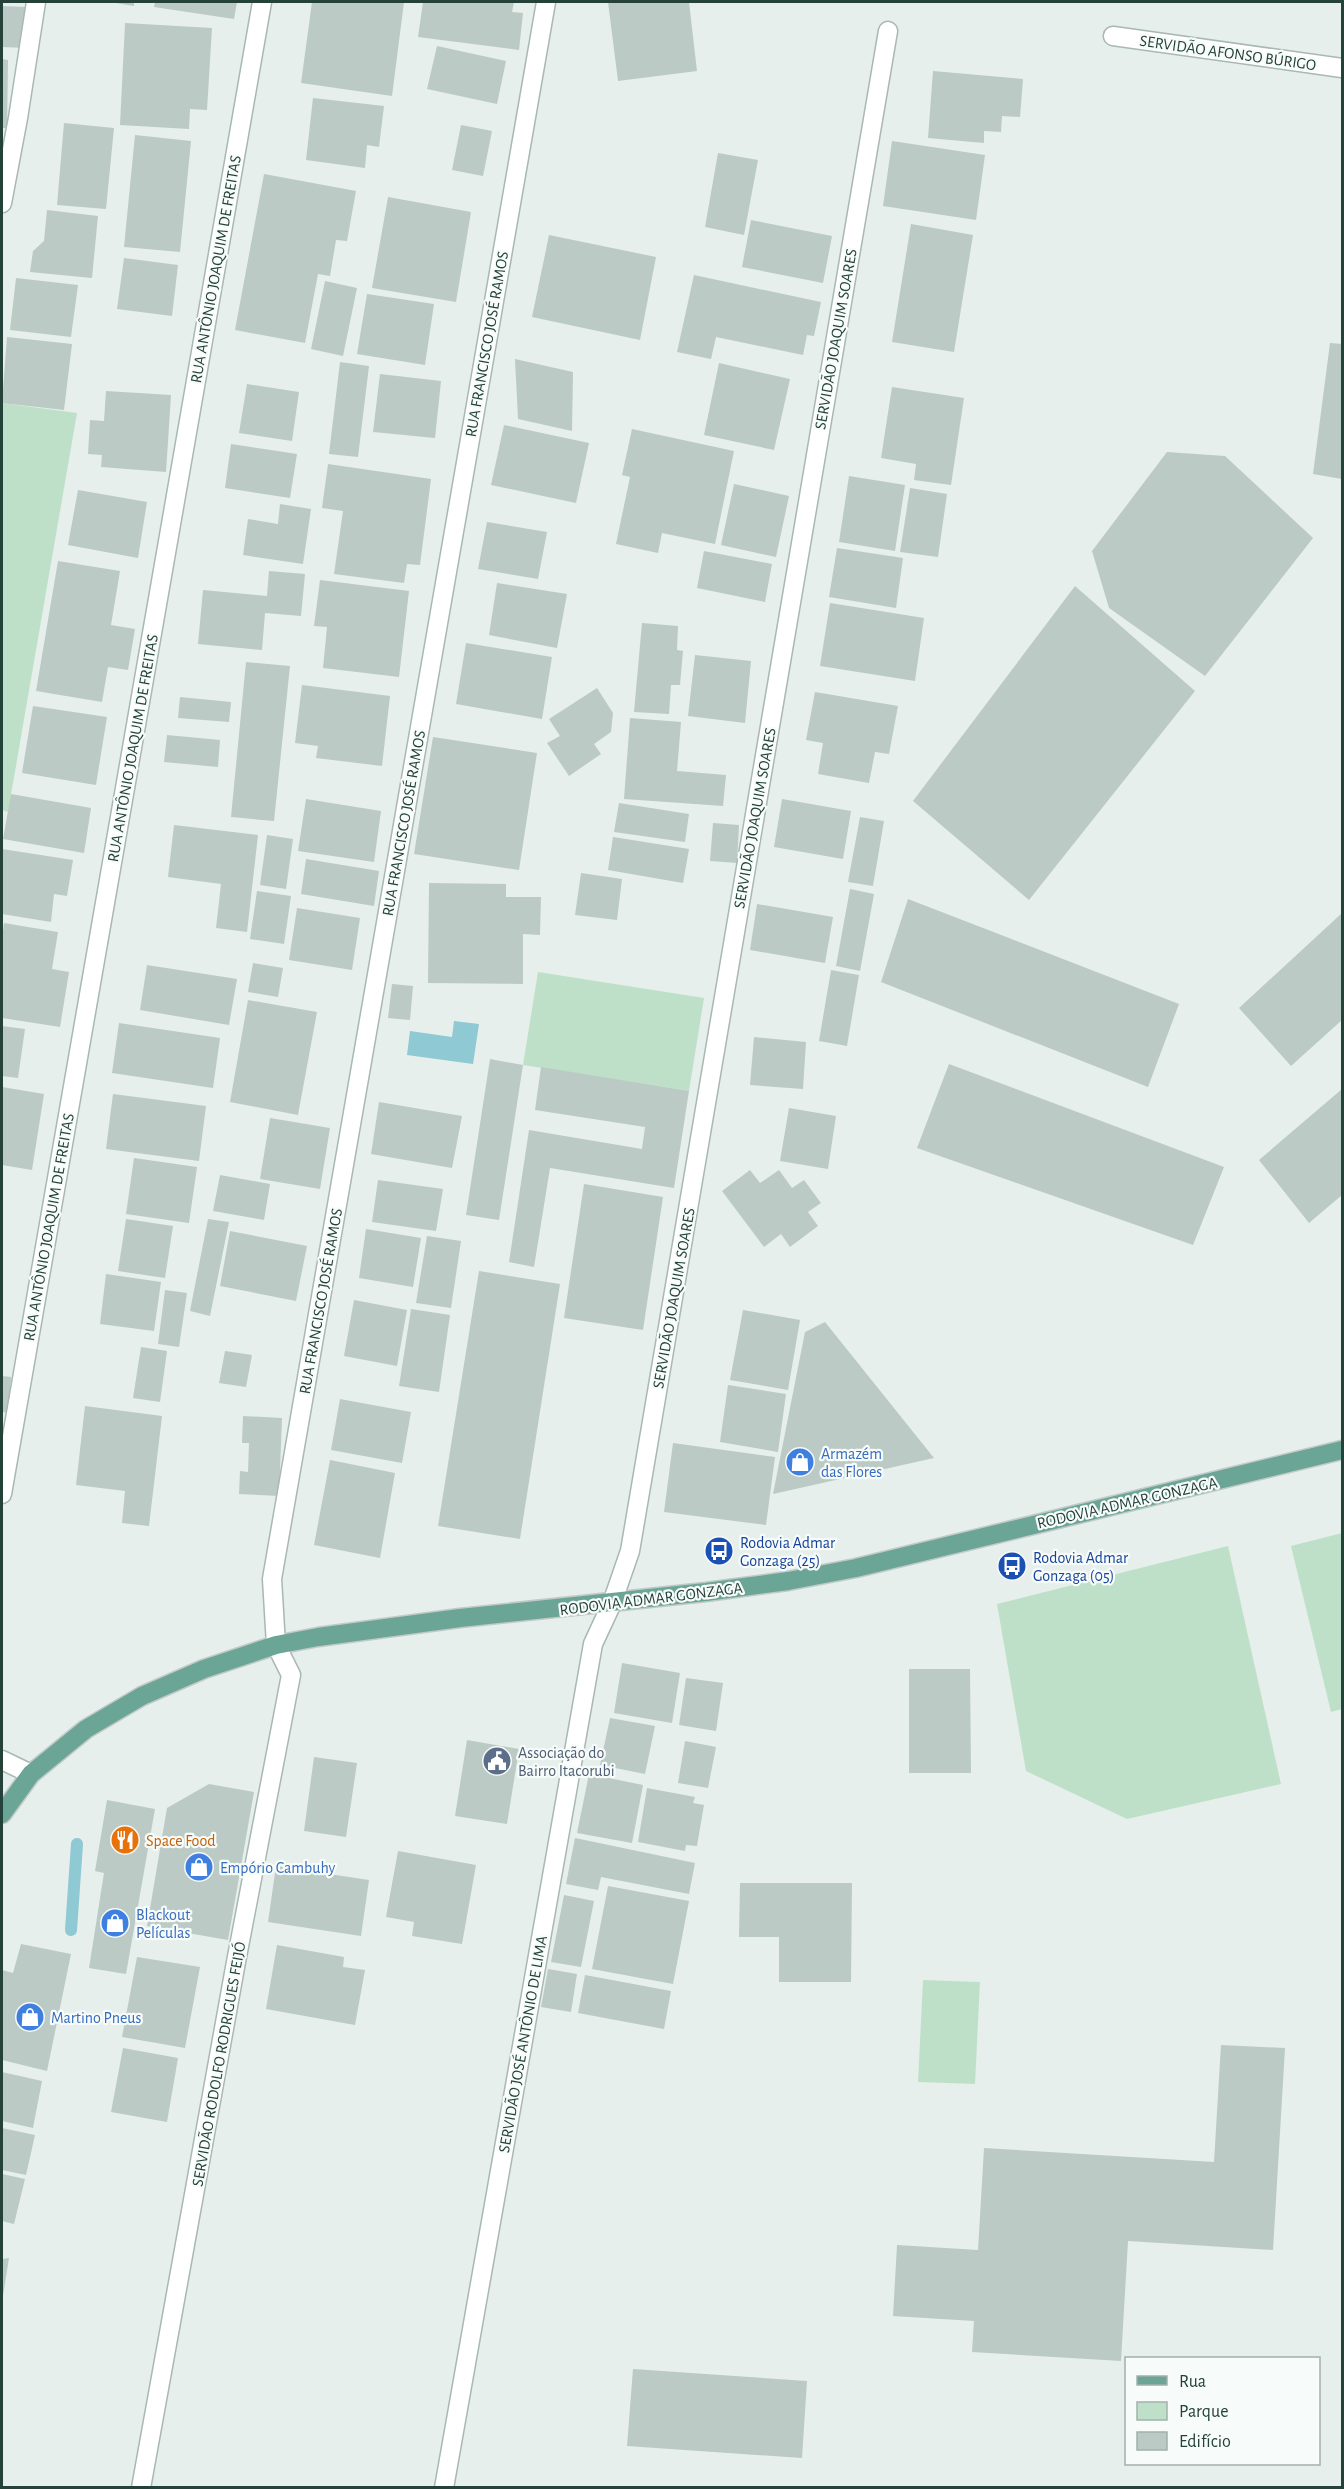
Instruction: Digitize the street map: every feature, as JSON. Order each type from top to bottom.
[{"type":"main road","name":"RODOVIA ADMAR GONZAGA","points":[[2,1814],[31,1774],[86,1729],[142,1696],[204,1669],[276,1645],[318,1637],[460,1618],[612,1603],[788,1581],[856,1568],[1342,1450]]},
{"type":"street","points":[[2,203],[36,2]]},
{"type":"street","name":"RUA ANTÔNIO JOAQUIM DE FREITAS","points":[[2,1494],[261,2]]},
{"type":"street","name":"RUA FRANCISCO JOSÉ RAMOS","points":[[276,1645],[272,1579],[546,2]]},
{"type":"street","name":"SERVIDÃO JOAQUIM SOARES","points":[[612,1603],[632,1539],[888,31]]},
{"type":"street","name":"SERVIDÃO AFONSO BÚRIGO","points":[[1113,36],[1342,68]]},
{"type":"street","name":"SERVIDÃO JOSÉ ANTÔNIO DE LIMA","points":[[444,2487],[593,1644],[612,1603]]},
{"type":"street","name":"SERVIDÃO RODOLFO RODRIGUES FEIJÓ","points":[[141,2487],[236,1962],[291,1675],[276,1645]]},
{"type":"street","points":[[2,1760],[31,1774]]},
{"type":"green space","points":[[2,403],[77,413],[8,812],[2,810]]},
{"type":"green space","points":[[538,972],[704,998],[689,1091],[523,1065]]},
{"type":"green space","points":[[1342,1533],[1342,1709],[1331,1712],[1291,1546]]},
{"type":"green space","points":[[1228,1546],[1281,1784],[1127,1819],[1026,1771],[997,1604]]},
{"type":"green space","points":[[923,1980],[980,1982],[975,2084],[918,2082]]},
{"type":"water","points":[[454,1021],[479,1024],[473,1064],[407,1055],[410,1031],[452,1037]]},
{"type":"building","points":[[110,2],[134,2],[134,6]]},
{"type":"building","points":[[155,2],[237,2],[234,19],[154,7]]},
{"type":"building","points":[[312,2],[404,2],[392,96],[301,83]]},
{"type":"building","points":[[423,2],[514,2],[512,12],[523,13],[519,50],[418,37]]},
{"type":"building","points":[[608,2],[689,2],[697,71],[618,81]]},
{"type":"building","points":[[2,6],[27,7],[26,48],[2,47]]},
{"type":"building","points":[[125,23],[212,28],[207,110],[190,109],[189,129],[120,125]]},
{"type":"building","points":[[437,46],[506,61],[497,104],[427,89]]},
{"type":"building","points":[[2,59],[8,60],[7,128],[2,128]]},
{"type":"building","points":[[933,71],[1023,79],[1020,117],[1002,116],[1001,132],[984,131],[984,143],[928,138]]},
{"type":"building","points":[[313,98],[384,106],[379,147],[367,145],[365,168],[306,160]]},
{"type":"building","points":[[64,123],[114,128],[106,209],[57,205]]},
{"type":"building","points":[[461,125],[492,131],[483,176],[452,170]]},
{"type":"building","points":[[135,135],[191,141],[180,252],[124,247]]},
{"type":"building","points":[[892,141],[985,155],[976,220],[883,206]]},
{"type":"building","points":[[718,153],[758,160],[744,235],[705,227]]},
{"type":"building","points":[[264,174],[356,191],[347,241],[336,240],[330,276],[318,274],[305,343],[235,330]]},
{"type":"building","points":[[388,197],[471,212],[456,302],[372,288]]},
{"type":"building","points":[[47,210],[98,216],[92,278],[30,272],[33,251],[44,241]]},
{"type":"building","points":[[751,220],[832,236],[823,283],[742,267]]},
{"type":"building","points":[[911,224],[973,235],[954,352],[892,342]]},
{"type":"building","points":[[549,235],[656,257],[640,340],[532,317]]},
{"type":"building","points":[[124,258],[178,265],[172,316],[117,309]]},
{"type":"building","points":[[694,275],[821,302],[814,336],[807,335],[803,355],[716,337],[711,359],[677,352]]},
{"type":"building","points":[[16,278],[78,285],[71,337],[10,330]]},
{"type":"building","points":[[325,281],[357,288],[343,356],[311,349]]},
{"type":"building","points":[[367,294],[434,304],[425,365],[357,354]]},
{"type":"building","points":[[7,337],[72,344],[64,410],[2,403]]},
{"type":"building","points":[[1330,343],[1342,344],[1342,479],[1313,474]]},
{"type":"building","points":[[515,359],[573,372],[572,431],[518,419]]},
{"type":"building","points":[[340,362],[369,366],[358,457],[329,454]]},
{"type":"building","points":[[719,363],[790,379],[774,450],[704,435]]},
{"type":"building","points":[[380,374],[441,381],[435,438],[373,432]]},
{"type":"building","points":[[247,384],[299,392],[292,441],[239,433]]},
{"type":"building","points":[[892,387],[964,398],[951,485],[914,480],[916,464],[881,458]]},
{"type":"building","points":[[106,391],[171,395],[166,472],[101,467],[102,455],[88,454],[90,420],[104,421]]},
{"type":"building","points":[[504,425],[589,443],[576,503],[491,485]]},
{"type":"building","points":[[632,429],[734,451],[715,544],[662,533],[658,553],[616,544],[630,477],[622,475]]},
{"type":"building","points":[[231,444],[297,454],[290,498],[225,488]]},
{"type":"building","points":[[1167,452],[1225,456],[1313,538],[1205,676],[1109,608],[1092,551]]},
{"type":"building","points":[[328,464],[431,479],[420,565],[407,564],[404,583],[334,574],[343,511],[322,508]]},
{"type":"building","points":[[849,476],[905,485],[895,551],[839,542]]},
{"type":"building","points":[[734,484],[789,496],[776,557],[721,545]]},
{"type":"building","points":[[910,488],[947,494],[938,557],[900,552]]},
{"type":"building","points":[[78,490],[147,502],[138,558],[68,545]]},
{"type":"building","points":[[280,504],[311,509],[303,564],[243,555],[248,519],[278,524]]},
{"type":"building","points":[[487,522],[547,532],[538,579],[478,569]]},
{"type":"building","points":[[837,548],[903,558],[896,608],[829,597]]},
{"type":"building","points":[[704,551],[772,564],[765,602],[697,588]]},
{"type":"building","points":[[58,561],[120,571],[111,625],[135,629],[128,670],[108,667],[102,702],[36,691]]},
{"type":"building","points":[[269,571],[305,574],[301,616],[265,613],[262,650],[198,644],[203,590],[267,596]]},
{"type":"building","points":[[320,580],[409,591],[399,677],[323,668],[327,627],[314,626]]},
{"type":"building","points":[[497,583],[567,594],[557,648],[489,635]]},
{"type":"building","points":[[1075,586],[1195,691],[1029,900],[913,801]]},
{"type":"building","points":[[830,603],[924,618],[915,681],[820,666]]},
{"type":"building","points":[[642,623],[678,626],[677,650],[683,651],[680,685],[671,685],[669,714],[634,712]]},
{"type":"building","points":[[466,643],[552,657],[542,719],[456,704]]},
{"type":"building","points":[[695,655],[751,661],[745,723],[688,716]]},
{"type":"building","points":[[246,662],[290,666],[274,821],[231,817]]},
{"type":"building","points":[[302,685],[390,696],[382,766],[316,758],[318,746],[295,743]]},
{"type":"building","points":[[597,688],[613,713],[611,732],[594,744],[601,754],[569,776],[547,743],[560,736],[549,719]]},
{"type":"building","points":[[815,692],[898,706],[889,754],[875,752],[869,783],[818,774],[823,743],[806,740]]},
{"type":"building","points":[[180,697],[231,702],[229,722],[178,718]]},
{"type":"building","points":[[33,706],[107,717],[96,785],[22,773]]},
{"type":"building","points":[[630,718],[681,722],[677,771],[726,775],[723,806],[624,799]]},
{"type":"building","points":[[167,735],[220,740],[218,767],[164,762]]},
{"type":"building","points":[[433,737],[537,753],[519,870],[414,854]]},
{"type":"building","points":[[11,794],[91,808],[84,853],[3,839]]},
{"type":"building","points":[[306,799],[381,811],[374,862],[298,851]]},
{"type":"building","points":[[782,799],[851,811],[843,859],[774,847]]},
{"type":"building","points":[[619,803],[689,814],[685,842],[614,832]]},
{"type":"building","points":[[860,817],[884,821],[873,886],[848,882]]},
{"type":"building","points":[[713,823],[739,825],[737,863],[710,861]]},
{"type":"building","points":[[174,825],[258,835],[247,932],[216,928],[221,884],[168,877]]},
{"type":"building","points":[[267,835],[293,839],[286,889],[260,885]]},
{"type":"building","points":[[613,837],[689,849],[683,883],[608,870]]},
{"type":"building","points":[[2,849],[73,860],[67,896],[54,894],[51,922],[2,914]]},
{"type":"building","points":[[306,859],[379,871],[374,906],[301,894]]},
{"type":"building","points":[[581,873],[622,879],[617,920],[575,915]]},
{"type":"building","points":[[429,883],[506,884],[506,897],[541,897],[540,935],[523,934],[523,984],[428,983]]},
{"type":"building","points":[[850,889],[874,894],[860,971],[836,966]]},
{"type":"building","points":[[257,891],[291,896],[284,944],[250,939]]},
{"type":"building","points":[[908,899],[1179,1004],[1148,1087],[881,982]]},
{"type":"building","points":[[757,904],[833,917],[825,963],[750,950]]},
{"type":"building","points":[[297,908],[360,918],[352,970],[289,960]]},
{"type":"building","points":[[1342,913],[1342,1020],[1291,1066],[1239,1008]]},
{"type":"building","points":[[4,923],[58,932],[52,969],[69,972],[60,1027],[2,1018]]},
{"type":"building","points":[[253,963],[283,968],[278,997],[248,992]]},
{"type":"building","points":[[147,965],[237,979],[229,1025],[140,1010]]},
{"type":"building","points":[[831,970],[859,975],[847,1046],[819,1041]]},
{"type":"building","points":[[392,984],[413,986],[410,1020],[388,1018]]},
{"type":"building","points":[[248,1000],[317,1012],[298,1115],[230,1102]]},
{"type":"building","points":[[119,1023],[220,1038],[213,1088],[112,1073]]},
{"type":"building","points":[[2,1026],[25,1029],[18,1078],[2,1076]]},
{"type":"building","points":[[754,1037],[806,1042],[803,1089],[750,1085]]},
{"type":"building","points":[[490,1059],[523,1065],[499,1220],[466,1215]]},
{"type":"building","points":[[949,1064],[1224,1167],[1193,1245],[917,1148]]},
{"type":"building","points":[[541,1067],[689,1091],[674,1188],[550,1168],[534,1267],[509,1262],[529,1130],[642,1149],[645,1127],[535,1110]]},
{"type":"building","points":[[2,1087],[44,1094],[32,1170],[2,1165]]},
{"type":"building","points":[[1342,1089],[1342,1195],[1309,1223],[1259,1160]]},
{"type":"building","points":[[113,1094],[206,1106],[199,1161],[106,1149]]},
{"type":"building","points":[[379,1102],[462,1116],[452,1168],[371,1154]]},
{"type":"building","points":[[789,1108],[836,1116],[828,1169],[780,1161]]},
{"type":"building","points":[[270,1118],[330,1128],[320,1189],[260,1179]]},
{"type":"building","points":[[134,1158],[197,1167],[189,1223],[126,1214]]},
{"type":"building","points":[[750,1170],[760,1183],[779,1170],[792,1188],[804,1180],[821,1203],[808,1212],[818,1226],[790,1247],[781,1234],[764,1247],[722,1191]]},
{"type":"building","points":[[220,1175],[270,1184],[264,1220],[213,1211]]},
{"type":"building","points":[[378,1180],[443,1189],[436,1231],[372,1222]]},
{"type":"building","points":[[584,1184],[663,1197],[643,1330],[564,1318]]},
{"type":"building","points":[[126,1219],[173,1226],[165,1278],[118,1271]]},
{"type":"building","points":[[208,1219],[229,1222],[210,1316],[190,1311]]},
{"type":"building","points":[[366,1229],[421,1238],[413,1287],[359,1278]]},
{"type":"building","points":[[230,1231],[307,1246],[296,1301],[220,1286]]},
{"type":"building","points":[[427,1236],[461,1241],[451,1308],[416,1303]]},
{"type":"building","points":[[479,1271],[560,1284],[520,1539],[438,1526]]},
{"type":"building","points":[[106,1274],[161,1282],[154,1331],[100,1324]]},
{"type":"building","points":[[165,1290],[187,1293],[179,1347],[158,1344]]},
{"type":"building","points":[[354,1300],[407,1310],[397,1366],[344,1356]]},
{"type":"building","points":[[411,1309],[450,1315],[439,1392],[399,1386]]},
{"type":"building","points":[[743,1310],[800,1320],[788,1390],[730,1380]]},
{"type":"building","points":[[825,1322],[934,1458],[773,1494],[805,1332]]},
{"type":"building","points":[[141,1347],[167,1351],[160,1402],[133,1398]]},
{"type":"building","points":[[225,1351],[252,1355],[246,1387],[219,1383]]},
{"type":"building","points":[[2,1376],[11,1377],[9,1413],[2,1412]]},
{"type":"building","points":[[728,1385],[786,1394],[778,1452],[720,1442]]},
{"type":"building","points":[[340,1399],[411,1412],[402,1463],[331,1450]]},
{"type":"building","points":[[85,1406],[162,1416],[149,1526],[122,1523],[125,1491],[76,1485]]},
{"type":"building","points":[[243,1416],[282,1418],[279,1496],[239,1494],[240,1471],[248,1472],[249,1443],[242,1443]]},
{"type":"building","points":[[673,1443],[775,1457],[766,1525],[664,1512]]},
{"type":"building","points":[[330,1460],[395,1473],[380,1558],[314,1545]]},
{"type":"building","points":[[622,1663],[680,1673],[672,1723],[614,1713]]},
{"type":"building","points":[[909,1669],[970,1669],[971,1773],[909,1773]]},
{"type":"building","points":[[686,1678],[723,1683],[716,1731],[679,1725]]},
{"type":"building","points":[[610,1718],[655,1726],[645,1774],[600,1765]]},
{"type":"building","points":[[467,1740],[519,1749],[507,1824],[455,1816]]},
{"type":"building","points":[[685,1741],[716,1747],[708,1788],[678,1783]]},
{"type":"building","points":[[314,1757],[357,1763],[346,1837],[304,1831]]},
{"type":"building","points":[[589,1774],[643,1785],[632,1843],[577,1833]]},
{"type":"building","name":"Empório Cambuhy","points":[[209,1784],[254,1792],[228,1940],[147,1926],[167,1808]]},
{"type":"building","points":[[647,1788],[695,1797],[693,1803],[704,1805],[697,1846],[686,1845],[685,1851],[638,1842]]},
{"type":"building","points":[[107,1800],[155,1809],[126,1974],[89,1968],[104,1873],[95,1871]]},
{"type":"building","points":[[575,1838],[695,1863],[689,1894],[601,1877],[598,1890],[566,1884]]},
{"type":"building","points":[[398,1851],[476,1865],[462,1944],[412,1936],[414,1922],[386,1917]]},
{"type":"building","points":[[276,1866],[369,1880],[361,1936],[268,1922]]},
{"type":"building","points":[[740,1883],[852,1883],[851,1982],[779,1982],[779,1937],[739,1937]]},
{"type":"building","points":[[608,1886],[689,1901],[673,1984],[592,1969]]},
{"type":"building","points":[[564,1895],[594,1901],[581,1967],[551,1962]]},
{"type":"building","name":"Martino Pneus","points":[[21,1944],[71,1954],[47,2071],[2,2060],[2,1970],[13,1973]]},
{"type":"building","points":[[277,1945],[344,1957],[343,1967],[365,1970],[355,2025],[266,2009]]},
{"type":"building","points":[[137,1957],[200,1967],[185,2048],[122,2037]]},
{"type":"building","points":[[548,1969],[577,1974],[571,2012],[541,2007]]},
{"type":"building","points":[[585,1975],[671,1991],[664,2029],[578,2013]]},
{"type":"building","points":[[1221,2045],[1285,2048],[1273,2250],[1128,2241],[1121,2361],[972,2352],[974,2321],[893,2316],[897,2245],[978,2250],[984,2148],[1214,2162]]},
{"type":"building","points":[[123,2048],[178,2058],[167,2122],[111,2112]]},
{"type":"building","points":[[2,2072],[42,2081],[33,2128],[2,2121]]},
{"type":"building","points":[[2,2128],[35,2135],[26,2175],[2,2170]]},
{"type":"building","points":[[2,2174],[25,2179],[14,2224],[2,2221]]},
{"type":"building","points":[[9,2258],[3,2296],[2,2296],[2,2259]]},
{"type":"building","points":[[633,2369],[807,2381],[802,2458],[627,2446]]},
{"type":"waterway","points":[[71,1930],[77,1844]]},
{"type":"place","name":"Armazém das Flores","points":[[800,1462]]},
{"type":"place","name":"Rodovia Admar Gonzaga (25)","points":[[719,1551]]},
{"type":"place","name":"Rodovia Admar Gonzaga (05)","points":[[1012,1566]]},
{"type":"place","name":"Associação do Bairro Itacorubi","points":[[497,1761]]},
{"type":"place","name":"Space Food","points":[[125,1840]]},
{"type":"place","name":"Empório Cambuhy","points":[[199,1867]]},
{"type":"place","name":"Blackout Películas","points":[[115,1923]]},
{"type":"place","name":"Martino Pneus","points":[[30,2017]]}]
